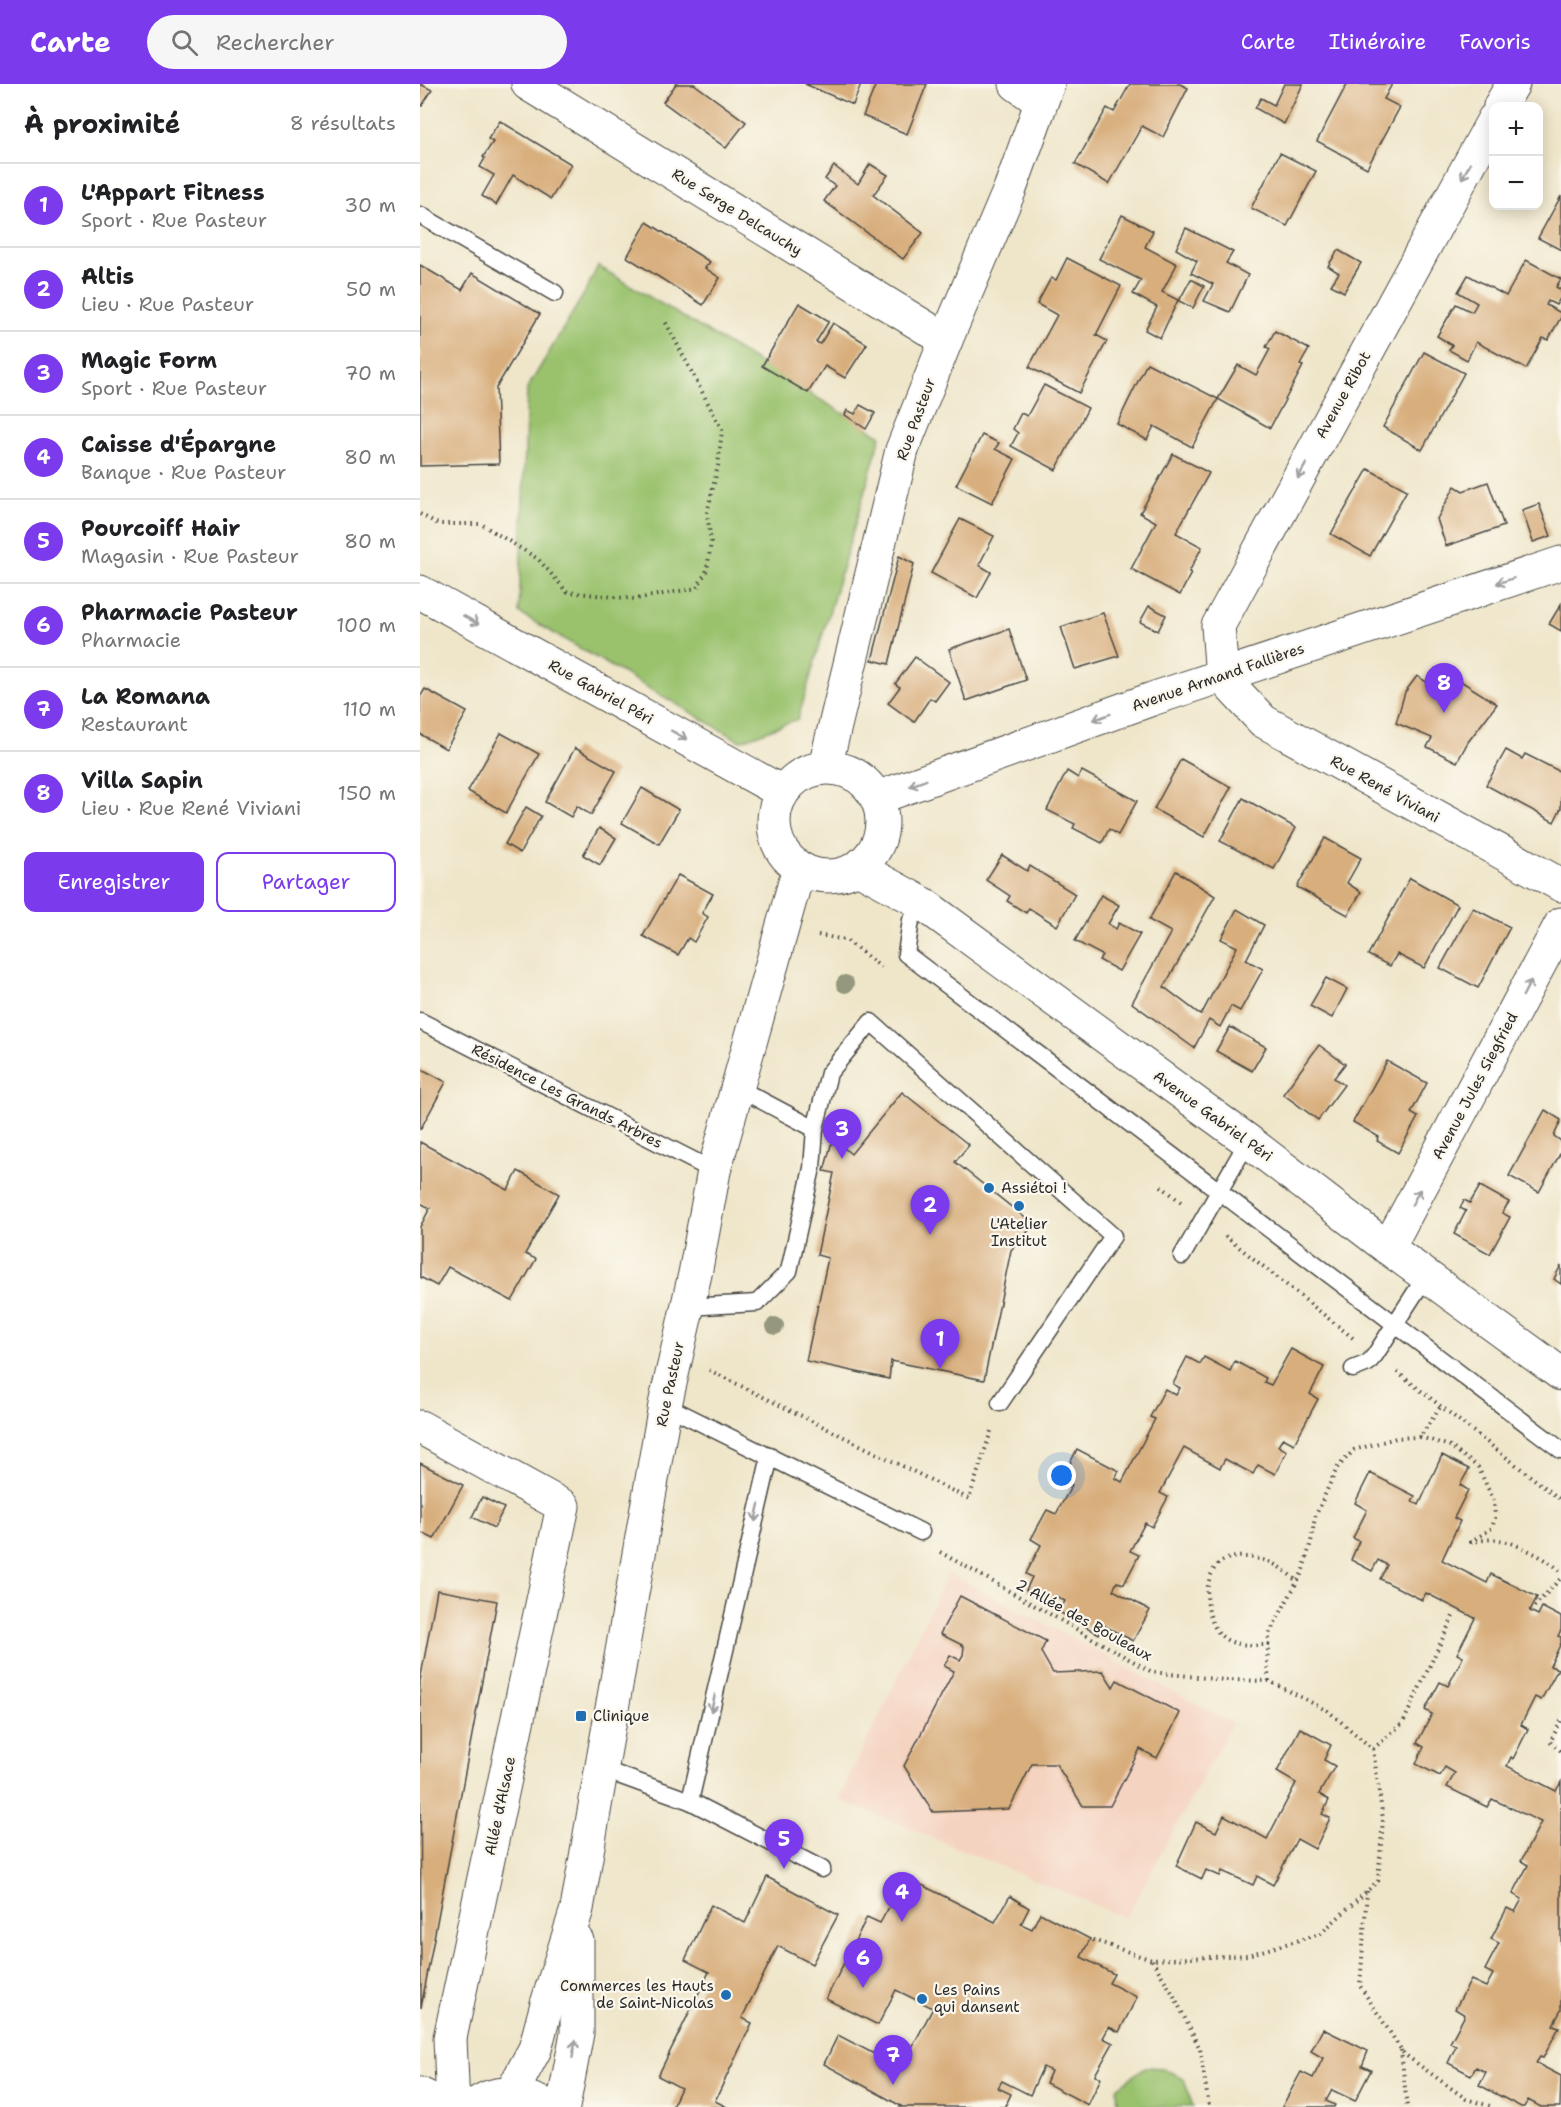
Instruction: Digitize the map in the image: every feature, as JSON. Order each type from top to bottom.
[{"type":"street","name":"Rue Serge Delcauchy","points":[[528,84],[946,340]]},
{"type":"street","points":[[1502,102],[1513,84]]},
{"type":"street","name":"Rue Pasteur","points":[[825,767],[902,450],[1010,189],[1035,90]]},
{"type":"street","name":"Avenue Ribot","points":[[1222,676],[1218,626],[1489,128]]},
{"type":"street","name":"Avenue Armand Fallières","points":[[877,798],[1141,703],[1561,563]]},
{"type":"street","name":"Rue Gabriel Péri","points":[[420,592],[782,792]]},
{"type":"street","name":"Rue René Viviani","points":[[1222,676],[1263,721],[1561,885]]},
{"type":"street","points":[[825,767],[850,771],[870,787],[882,813],[883,829],[870,857],[858,868],[844,874],[829,876],[813,874],[799,868],[786,856],[777,842],[774,825],[775,808],[782,792],[793,780],[808,771],[825,767]]},
{"type":"street","name":"Rue Pasteur","points":[[511,2094],[535,2049],[577,1909],[665,1405],[714,1171],[799,868]]},
{"type":"street","name":"Avenue Gabriel Péri","points":[[858,868],[922,903],[1248,1141],[1388,1248],[1561,1374]]},
{"type":"street","name":"Avenue Jules Siegfried","points":[[1388,1248],[1561,924]]},
{"type":"street","name":"Allée d'Alsace","points":[[420,1427],[563,1506],[450,2038],[453,2107]]},
{"type":"street","name":"Rue Pasteur","points":[[563,2107],[577,2033],[577,1909]]},
{"type":"street","points":[[420,2094],[447,2107]]},
{"type":"street","points":[[473,2107],[493,2096],[511,2094],[531,2097],[547,2107]]},
{"type":"lane","points":[[420,215],[555,293]]},
{"type":"lane","points":[[922,903],[911,920],[906,954],[1561,1450]]},
{"type":"lane","name":"Résidence Les Grands Arbres","points":[[420,1021],[714,1171]]},
{"type":"lane","points":[[687,1307],[756,1303],[789,1271],[812,1168],[815,1129],[829,1073],[871,1022],[1113,1236],[1000,1402]]},
{"type":"lane","points":[[736,1087],[815,1129]]},
{"type":"lane","points":[[1182,1256],[1248,1141]]},
{"type":"lane","points":[[1353,1369],[1368,1363],[1375,1355],[1426,1276]]},
{"type":"lane","points":[[665,1405],[921,1532]]},
{"type":"lane","points":[[690,1801],[770,1456]]},
{"type":"lane","points":[[602,1769],[690,1801],[822,1869]]},
{"type":"path","points":[[420,514],[438,524],[481,524],[538,559],[567,592],[635,599],[697,588],[708,570],[711,542],[708,513],[718,466],[722,430],[664,319]]},
{"type":"path","points":[[781,930],[846,940],[884,969]]},
{"type":"path","points":[[1156,1182],[1561,1500]]},
{"type":"path","points":[[676,1354],[969,1499],[1000,1402]]},
{"type":"path","points":[[1420,1437],[1441,1406]]},
{"type":"path","points":[[1269,1681],[1267,1664],[1269,1634],[1302,1573],[1311,1542],[1315,1516],[1337,1468],[1354,1450],[1396,1438],[1420,1437],[1450,1446],[1478,1467],[1494,1501],[1495,1518],[1492,1528],[1471,1542],[1498,1539],[1555,1564],[1561,1572]]},
{"type":"path","name":"2 Allée des Bouleaux","points":[[936,1550],[1152,1672],[1224,1680],[1269,1681],[1328,1711],[1373,1749]]},
{"type":"path","points":[[1269,1645],[1246,1645],[1227,1640],[1214,1625],[1207,1601],[1210,1576],[1221,1562],[1236,1558],[1249,1558],[1278,1566],[1298,1581]]},
{"type":"path","points":[[1530,1611],[1561,1578]]},
{"type":"path","points":[[1090,1939],[1152,1960],[1248,1955],[1320,1934],[1377,1881],[1383,1819],[1373,1749],[1403,1723],[1454,1614]]},
{"type":"path","points":[[1561,1720],[1550,1742],[1561,1751]]},
{"type":"path","points":[[1367,1890],[1360,1986],[1404,2054],[1466,2099],[1490,2106]]},
{"type":"path","points":[[1152,1960],[1173,1994],[1200,2049],[1209,2107]]},
{"type":"path","points":[[1401,2050],[1407,2107]]},
{"type":"shaded area","points":[[948,1573],[1232,1723],[1126,1918],[839,1799]]},
{"type":"green space","points":[[598,266],[881,436],[798,719],[740,741],[519,613],[527,389],[584,294]]},
{"type":"green space","points":[[1145,2067],[1163,2068],[1184,2079],[1193,2107],[1118,2107],[1117,2088]]},
{"type":"building","points":[[420,84],[432,90],[422,106],[420,105]]},
{"type":"building","points":[[676,84],[694,84],[746,122],[726,148],[663,102]]},
{"type":"building","points":[[805,84],[861,84],[853,105]]},
{"type":"building","points":[[876,84],[927,84],[907,134],[863,116]]},
{"type":"building","points":[[1130,84],[1180,84],[1188,88],[1163,137],[1142,126],[1109,184],[1075,164],[1107,108],[1114,112]]},
{"type":"building","points":[[1284,84],[1303,84],[1284,124],[1255,108],[1261,98],[1274,105]]},
{"type":"building","points":[[1347,84],[1392,84],[1384,99],[1400,107],[1367,168],[1317,141]]},
{"type":"building","points":[[500,121],[571,164],[551,199],[513,175],[496,205],[482,196],[494,175],[480,167],[485,158],[483,157],[493,142],[488,139]]},
{"type":"building","points":[[1280,153],[1316,171],[1287,226],[1251,208]]},
{"type":"building","points":[[870,164],[888,175],[873,195],[923,233],[903,259],[824,201],[835,186],[825,179],[834,166],[858,184]]},
{"type":"building","points":[[1561,196],[1561,250],[1538,238]]},
{"type":"building","points":[[1122,215],[1153,231],[1145,247],[1177,264],[1162,292],[1178,300],[1160,338],[1145,330],[1157,307],[1133,294],[1141,280],[1099,259]]},
{"type":"building","points":[[647,222],[710,262],[705,268],[720,278],[703,305],[627,257]]},
{"type":"building","points":[[1186,228],[1233,252],[1226,263],[1248,275],[1230,312],[1204,301],[1213,284],[1191,273],[1197,261],[1176,249]]},
{"type":"building","points":[[1338,250],[1361,263],[1344,292],[1331,285],[1339,273],[1328,266]]},
{"type":"building","points":[[1067,258],[1121,286],[1096,335],[1107,341],[1079,393],[1029,367],[1057,315],[1037,304],[1051,278],[1056,280]]},
{"type":"building","points":[[1526,260],[1561,279],[1556,287],[1561,290],[1561,297],[1556,305],[1548,301],[1546,305],[1561,313],[1561,317],[1548,340],[1543,338],[1526,369],[1476,342],[1467,360],[1449,350],[1452,345],[1437,336],[1456,304],[1472,312],[1477,303],[1458,292],[1468,275],[1506,296]]},
{"type":"building","points":[[420,265],[462,290],[472,273],[540,314],[496,388],[499,464],[420,466]]},
{"type":"building","points":[[1191,279],[1204,286],[1193,308],[1179,301]]},
{"type":"building","points":[[799,303],[829,321],[816,342],[820,344],[833,323],[867,344],[845,378],[825,366],[808,393],[762,366]]},
{"type":"building","points":[[1275,331],[1309,349],[1300,365],[1303,366],[1270,428],[1218,399],[1238,365],[1256,375],[1270,349],[1266,347]]},
{"type":"building","points":[[1424,352],[1464,373],[1422,450],[1383,427]]},
{"type":"building","points":[[1147,363],[1218,399],[1192,447],[1154,426],[1147,440],[1117,424]]},
{"type":"building","points":[[1044,385],[1088,408],[1056,470],[1011,446],[1018,433],[1013,429],[1021,413],[1027,416]]},
{"type":"building","points":[[860,405],[875,413],[866,429],[845,415],[847,410],[855,414]]},
{"type":"building","points":[[982,435],[999,443],[995,449],[1015,459],[992,503],[956,485]]},
{"type":"building","points":[[1173,454],[1209,473],[1176,533],[1202,547],[1180,595],[1131,569],[1156,522],[1140,513]]},
{"type":"building","points":[[1368,469],[1407,490],[1370,556],[1331,534]]},
{"type":"building","points":[[1488,482],[1504,526],[1446,546],[1437,519],[1455,486],[1463,491]]},
{"type":"building","points":[[1539,504],[1551,536],[1533,542],[1522,510]]},
{"type":"building","points":[[960,519],[994,536],[979,565],[991,572],[977,598],[931,573]]},
{"type":"building","points":[[899,556],[914,564],[889,664],[872,660]]},
{"type":"building","points":[[1561,604],[1561,631],[1549,624]]},
{"type":"building","points":[[1149,606],[1166,615],[1158,631],[1140,622]]},
{"type":"building","points":[[1103,613],[1119,656],[1075,669],[1061,627]]},
{"type":"building","points":[[1009,629],[1026,680],[966,701],[949,649]]},
{"type":"building","points":[[915,657],[949,682],[935,701],[930,698],[914,722],[888,703],[900,687],[895,684]]},
{"type":"building","points":[[1417,676],[1445,694],[1456,678],[1497,704],[1468,742],[1457,762],[1427,747],[1432,738],[1396,723],[1405,692]]},
{"type":"building","points":[[425,689],[467,712],[446,749],[420,734],[420,697]]},
{"type":"building","points":[[501,733],[539,754],[506,813],[468,791]]},
{"type":"building","points":[[575,748],[616,771],[591,815],[577,806],[571,817],[545,802]]},
{"type":"building","points":[[1506,750],[1522,759],[1525,754],[1561,772],[1561,808],[1554,822],[1486,785]]},
{"type":"building","points":[[1181,759],[1231,787],[1204,837],[1154,809]]},
{"type":"building","points":[[1067,771],[1078,778],[1082,771],[1137,801],[1118,835],[1109,829],[1102,843],[1073,828],[1075,824],[1047,810]]},
{"type":"building","points":[[642,788],[679,810],[659,844],[622,823]]},
{"type":"building","points":[[1243,798],[1296,828],[1274,869],[1220,841]]},
{"type":"building","points":[[526,807],[541,816],[520,853],[505,844]]},
{"type":"building","points":[[599,828],[616,838],[600,865],[583,855]]},
{"type":"building","points":[[1325,838],[1361,858],[1347,883],[1361,892],[1348,915],[1297,887]]},
{"type":"building","points":[[1002,855],[1027,871],[1030,866],[1075,894],[1057,926],[1029,908],[1026,913],[1007,901],[1010,896],[986,880]]},
{"type":"building","points":[[1176,871],[1215,896],[1164,987],[1201,1015],[1237,947],[1221,939],[1237,909],[1264,925],[1246,960],[1263,969],[1240,1011],[1231,1006],[1220,1027],[1209,1020],[1194,1048],[1132,1003],[1171,932],[1149,920]]},
{"type":"building","points":[[678,875],[713,894],[702,913],[708,917],[694,942],[688,938],[678,955],[643,936]]},
{"type":"building","points":[[1410,878],[1458,905],[1424,968],[1397,954],[1390,966],[1368,955]]},
{"type":"building","points":[[1101,895],[1119,905],[1108,924],[1116,929],[1119,923],[1140,934],[1119,971],[1099,960],[1102,955],[1075,941]]},
{"type":"building","points":[[1473,908],[1510,927],[1478,988],[1440,968]]},
{"type":"building","points":[[1326,978],[1347,989],[1332,1018],[1310,1006]]},
{"type":"building","points":[[1230,1027],[1266,1047],[1252,1071],[1216,1051]]},
{"type":"building","points":[[1319,1045],[1345,1064],[1334,1078],[1344,1085],[1318,1120],[1283,1094]]},
{"type":"building","points":[[1387,1061],[1427,1083],[1411,1113],[1418,1117],[1398,1153],[1377,1141],[1379,1137],[1353,1122]]},
{"type":"building","points":[[420,1068],[446,1082],[420,1130]]},
{"type":"building","points":[[902,1092],[969,1145],[955,1162],[1034,1225],[1011,1250],[984,1380],[891,1361],[889,1379],[806,1361],[828,1258],[817,1255],[834,1173],[824,1171],[831,1145],[835,1140],[851,1154]]},
{"type":"building","points":[[1545,1110],[1561,1120],[1554,1136],[1561,1141],[1561,1152],[1539,1192],[1509,1176]]},
{"type":"building","points":[[420,1142],[508,1190],[518,1171],[559,1194],[525,1254],[536,1259],[512,1301],[448,1267],[437,1286],[420,1277],[420,1227],[430,1208],[420,1203]]},
{"type":"building","points":[[1480,1186],[1509,1202],[1502,1213],[1510,1217],[1490,1254],[1454,1234],[1466,1211],[1460,1208],[1464,1200],[1470,1203]]},
{"type":"building","points":[[1561,1265],[1561,1284],[1554,1279]]},
{"type":"building","points":[[1291,1349],[1324,1367],[1310,1394],[1318,1399],[1294,1444],[1283,1438],[1278,1446],[1287,1451],[1275,1474],[1258,1465],[1253,1474],[1225,1459],[1220,1468],[1184,1448],[1160,1493],[1168,1497],[1152,1527],[1145,1523],[1130,1551],[1139,1555],[1124,1584],[1117,1582],[1113,1590],[1150,1610],[1133,1641],[1103,1625],[1099,1634],[1059,1612],[1065,1601],[1056,1596],[1052,1604],[1026,1590],[1032,1577],[1026,1574],[1041,1545],[1031,1539],[1047,1510],[1056,1514],[1072,1485],[1062,1480],[1077,1449],[1119,1471],[1115,1478],[1122,1482],[1155,1419],[1150,1417],[1165,1389],[1176,1395],[1180,1388],[1173,1384],[1187,1357],[1200,1364],[1204,1357],[1230,1371],[1235,1361],[1266,1378],[1264,1382],[1271,1385]]},
{"type":"building","points":[[1442,1455],[1469,1469],[1460,1485],[1468,1490],[1454,1518],[1460,1521],[1442,1560],[1487,1583],[1491,1574],[1537,1597],[1530,1611],[1538,1615],[1542,1607],[1561,1617],[1561,1630],[1558,1636],[1561,1637],[1561,1643],[1550,1666],[1558,1669],[1541,1700],[1535,1697],[1521,1725],[1528,1729],[1507,1766],[1556,1791],[1561,1782],[1561,2010],[1553,2025],[1559,2027],[1543,2058],[1540,2057],[1536,2063],[1561,2076],[1560,2107],[1541,2107],[1528,2100],[1524,2107],[1521,2107],[1479,2085],[1486,2072],[1476,2067],[1471,2075],[1448,2063],[1456,2046],[1450,2043],[1465,2015],[1455,2009],[1471,1980],[1486,1987],[1493,1974],[1485,1970],[1499,1943],[1491,1939],[1507,1908],[1515,1912],[1522,1899],[1513,1894],[1528,1865],[1521,1861],[1541,1822],[1492,1799],[1487,1807],[1447,1787],[1455,1773],[1445,1767],[1440,1776],[1416,1764],[1424,1747],[1417,1743],[1432,1714],[1425,1710],[1440,1682],[1448,1686],[1463,1657],[1457,1654],[1475,1618],[1426,1593],[1422,1600],[1380,1579],[1387,1565],[1378,1560],[1372,1571],[1351,1560],[1359,1541],[1353,1538],[1367,1510],[1355,1503],[1370,1473],[1415,1496],[1412,1501],[1419,1505]]},
{"type":"building","points":[[420,1463],[463,1485],[434,1539],[420,1532]]},
{"type":"building","points":[[482,1497],[504,1508],[494,1528],[472,1517]]},
{"type":"building","points":[[437,1590],[497,1601],[421,2008],[420,1681]]},
{"type":"building","points":[[960,1596],[1046,1641],[1041,1652],[1053,1673],[1103,1671],[1113,1687],[1117,1680],[1180,1713],[1157,1758],[1140,1749],[1110,1806],[1083,1806],[1056,1764],[1032,1764],[1009,1809],[933,1812],[904,1766],[954,1671],[944,1666],[950,1655],[960,1660],[963,1655],[964,1646],[940,1634]]},
{"type":"building","points":[[1300,1728],[1331,1745],[1324,1760],[1335,1766],[1319,1794],[1329,1800],[1322,1814],[1330,1818],[1315,1849],[1297,1839],[1273,1885],[1257,1876],[1253,1885],[1222,1871],[1220,1876],[1206,1870],[1202,1879],[1176,1866],[1196,1822],[1216,1832],[1224,1815],[1267,1839],[1296,1783],[1277,1772]]},
{"type":"building","name":"Commerces les Hauts de Saint-Nicolas","points":[[767,1877],[838,1915],[812,1964],[778,1946],[742,2018],[752,2023],[715,2101],[727,2107],[672,2107],[681,2088],[658,2076],[709,1972],[685,1960],[711,1905],[745,1923]]},
{"type":"building","points":[[906,1877],[995,1922],[1010,1896],[1029,1908],[1021,1924],[1032,1929],[1040,1913],[1090,1939],[1081,1957],[1114,1974],[1109,1983],[1137,1997],[1119,2032],[1109,2027],[1103,2038],[1113,2043],[1095,2075],[1101,2078],[1088,2105],[1046,2083],[1051,2071],[1043,2067],[1030,2095],[1002,2081],[998,2088],[1011,2094],[1005,2107],[900,2107],[824,2064],[838,2035],[901,2068],[933,2008],[896,1990],[878,2025],[826,1999],[867,1917],[880,1923]]},
{"type":"building","points":[[1323,2029],[1368,2051],[1362,2066],[1371,2070],[1355,2101],[1332,2090],[1326,2101],[1335,2105],[1334,2107],[1282,2107],[1301,2072],[1313,2078],[1323,2058],[1311,2051]]},
{"type":"place","name":"Villa Sapin","points":[[1444,713]]},
{"type":"place","name":"Magic Form","points":[[842,1159]]},
{"type":"place","name":"Assiétoi !","points":[[989,1188]]},
{"type":"place","name":"L'Atelier Institut","points":[[1019,1206]]},
{"type":"place","name":"Altis","points":[[930,1235]]},
{"type":"place","name":"L'Appart Fitness","points":[[940,1369]]},
{"type":"place","name":"Clinique","points":[[581,1716]]},
{"type":"place","name":"Pourcoiff Hair","points":[[784,1869]]},
{"type":"place","name":"Caisse d'Épargne","points":[[902,1922]]},
{"type":"place","name":"Pharmacie Pasteur","points":[[863,1988]]},
{"type":"place","name":"Commerces les Hauts de Saint-Nicolas","points":[[726,1995]]},
{"type":"place","name":"Les Pains qui dansent","points":[[922,1999]]},
{"type":"place","name":"La Romana","points":[[893,2085]]}]
